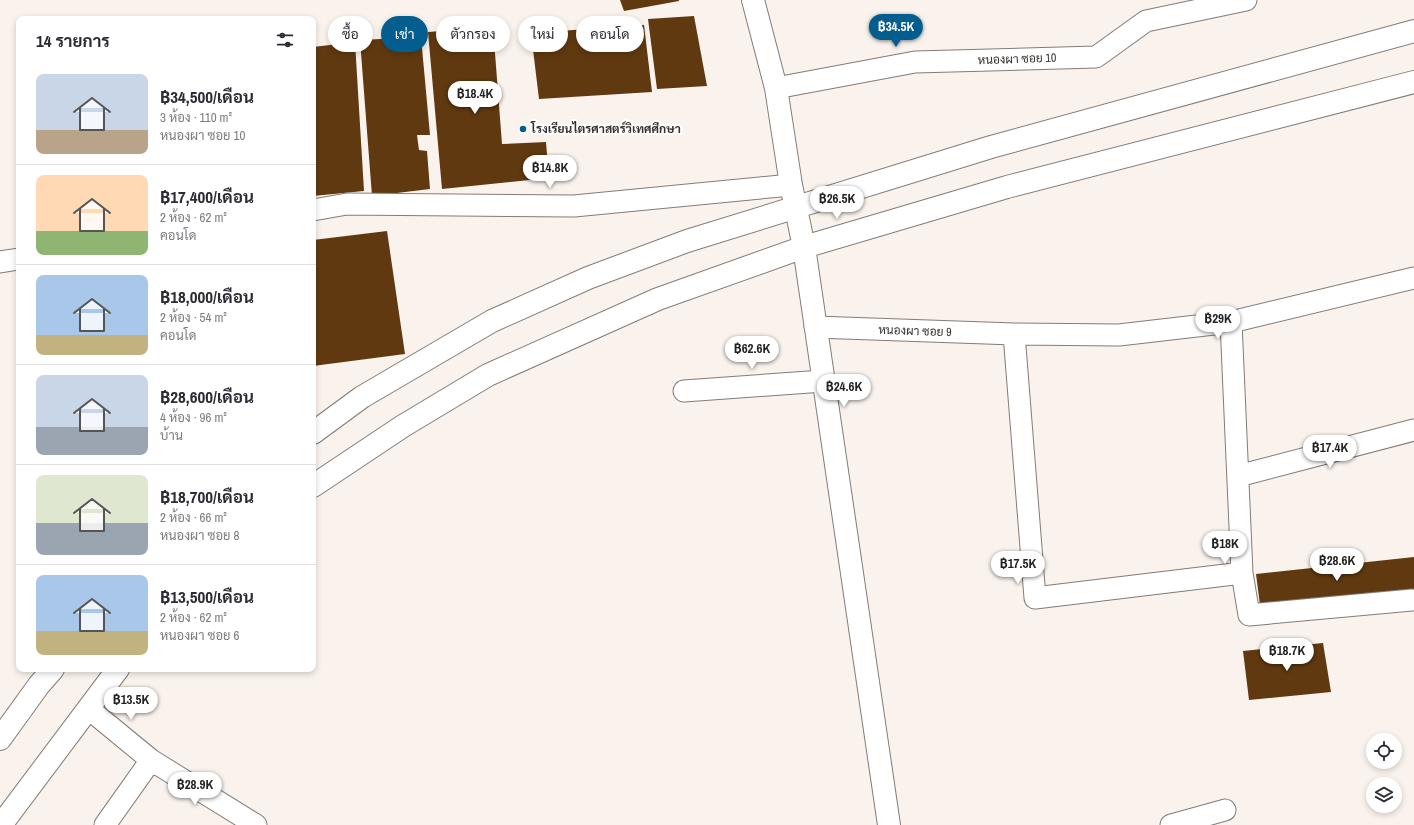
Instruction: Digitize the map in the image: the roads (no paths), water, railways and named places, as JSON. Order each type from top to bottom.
[{"type":"main road","points":[[753,0],[776,88],[791,185],[804,247],[889,825]]},
{"type":"main road","points":[[316,431],[362,397],[492,321],[588,278],[688,241],[991,147],[1414,31]]},
{"type":"main road","points":[[316,484],[403,426],[488,375],[658,300],[804,247],[1007,187],[1414,82]]},
{"type":"main road","points":[[0,739],[39,685],[50,672]]},
{"type":"main road","points":[[1,825],[116,672]]},
{"type":"street","name":"หนองผา ซอย 10","points":[[776,88],[915,62],[1096,57],[1146,21],[1246,0]]},
{"type":"street","points":[[316,209],[347,204],[574,206],[791,185]]},
{"type":"street","name":"หนองผา ซอย 9","points":[[815,327],[1014,334],[1119,335],[1231,322],[1414,278]]},
{"type":"street","points":[[1231,322],[1242,573],[1249,615],[1412,600]]},
{"type":"street","points":[[1014,334],[1035,598],[1242,573]]},
{"type":"street","points":[[684,391],[823,381]]},
{"type":"street","points":[[1238,476],[1414,430]]},
{"type":"street","points":[[89,708],[151,760],[256,825]]},
{"type":"street","points":[[105,825],[151,760]]},
{"type":"street","points":[[1171,825],[1225,810]]},
{"type":"place","name":"โรงเรียนไตรศาสตร์วิเทศศึกษา","points":[[523,129]]}]
